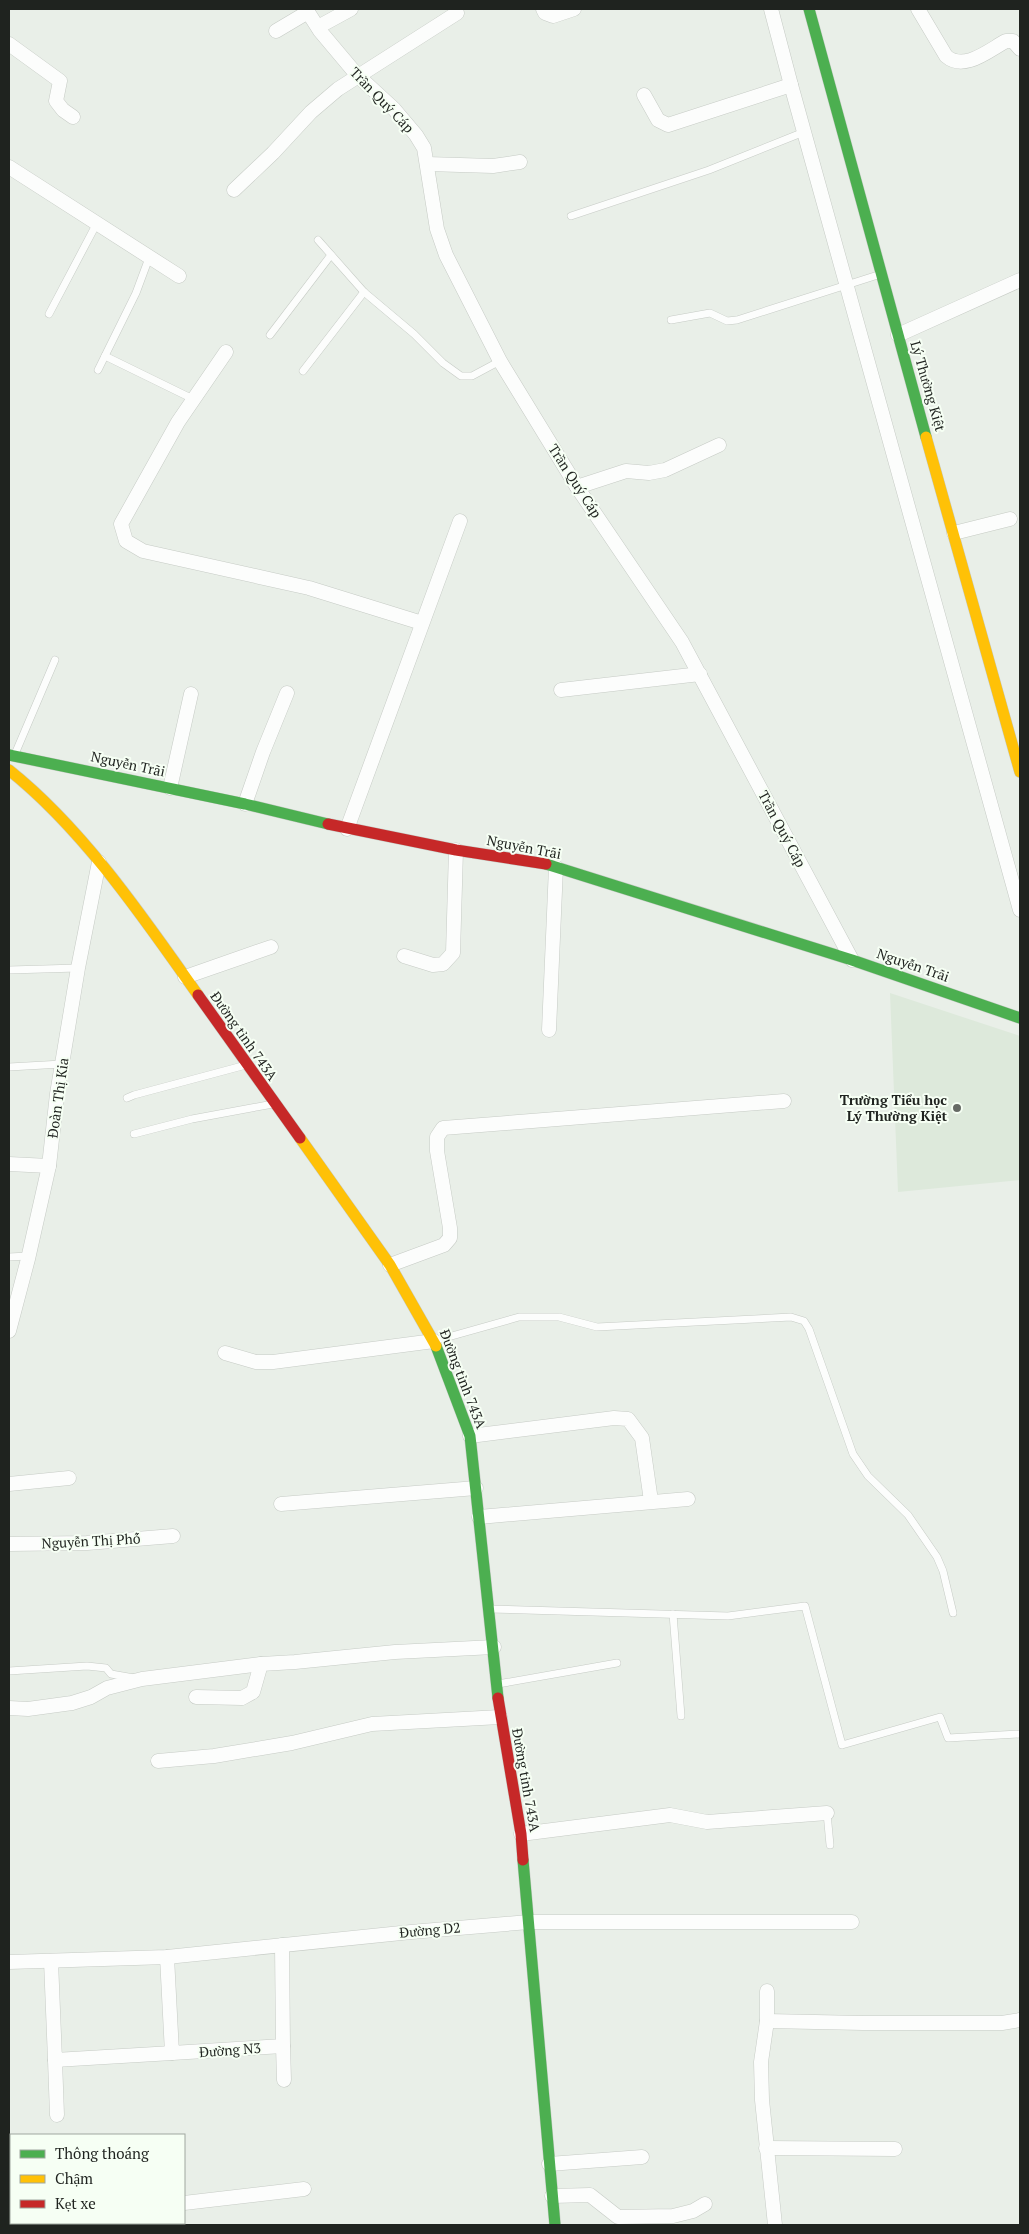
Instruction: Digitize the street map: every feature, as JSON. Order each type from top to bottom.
[{"type":"main road","name":"Lý Thường Kiệt","points":[[809,9],[1020,772]]},
{"type":"main road","name":"Nguyễn Trãi","points":[[12,755],[245,804],[347,830],[456,850],[544,863],[852,960],[1020,1018]]},
{"type":"main road","name":"Đường tỉnh 743A","points":[[9,770],[29,786],[64,821],[98,862],[185,977],[390,1265],[434,1341],[470,1436],[490,1609],[500,1717],[521,1834],[555,2225]]},
{"type":"street","points":[[318,27],[351,9]]},
{"type":"street","points":[[543,9],[545,13],[553,16],[574,9]]},
{"type":"street","points":[[772,9],[791,85],[848,284],[1020,910]]},
{"type":"street","points":[[918,9],[946,56],[957,63],[966,62],[1006,41],[1013,41],[1020,49]]},
{"type":"street","points":[[276,31],[307,10]]},
{"type":"street","name":"Trần Quý Cáp","points":[[307,10],[356,75],[394,109],[416,135],[424,148],[437,229],[446,255],[500,362],[577,487],[682,642],[852,960]]},
{"type":"street","points":[[234,190],[273,153],[311,112],[356,75],[457,13]]},
{"type":"street","points":[[9,44],[60,81],[56,100],[63,110],[73,118]]},
{"type":"street","points":[[644,94],[658,120],[668,125],[791,85]]},
{"type":"street","points":[[427,164],[493,166],[520,162]]},
{"type":"street","points":[[9,167],[179,276]]},
{"type":"street","points":[[898,335],[1020,280]]},
{"type":"street","points":[[226,352],[178,422],[121,524],[126,541],[143,552],[309,588],[422,623]]},
{"type":"street","points":[[577,487],[626,471],[649,473],[665,470],[719,445]]},
{"type":"street","points":[[954,533],[1010,519]]},
{"type":"street","points":[[347,830],[460,521]]},
{"type":"street","points":[[560,690],[700,674]]},
{"type":"street","points":[[245,804],[287,692]]},
{"type":"street","points":[[170,788],[191,694]]},
{"type":"street","points":[[404,956],[433,965],[443,964],[453,953],[456,850]]},
{"type":"street","name":"Đoàn Thị Kia","points":[[9,1331],[10,1316],[28,1256],[49,1166],[62,1064],[98,862]]},
{"type":"street","points":[[549,1030],[556,867]]},
{"type":"street","points":[[185,977],[271,947]]},
{"type":"street","points":[[390,1265],[444,1245],[450,1238],[437,1151],[437,1137],[443,1128],[784,1101]]},
{"type":"street","points":[[9,1164],[49,1166]]},
{"type":"street","points":[[225,1353],[256,1362],[273,1362],[434,1341]]},
{"type":"street","points":[[470,1436],[614,1418],[628,1419],[642,1438],[651,1502]]},
{"type":"street","points":[[9,1484],[69,1478]]},
{"type":"street","points":[[281,1504],[476,1488]]},
{"type":"street","points":[[479,1518],[688,1499]]},
{"type":"street","name":"Nguyễn Thị Phố","points":[[9,1544],[87,1543],[173,1536]]},
{"type":"street","points":[[9,1708],[28,1709],[72,1703],[91,1697],[107,1688],[142,1679],[261,1664],[394,1652],[494,1647]]},
{"type":"street","points":[[196,1697],[242,1698],[253,1692],[261,1664]]},
{"type":"street","points":[[158,1761],[214,1756],[292,1743],[372,1724],[500,1717]]},
{"type":"street","points":[[521,1834],[670,1815],[707,1822],[827,1813]]},
{"type":"street","name":"Đường D2","points":[[9,1962],[167,1957],[529,1922],[852,1922]]},
{"type":"street","points":[[282,1945],[284,2080]]},
{"type":"street","points":[[167,1957],[172,2053]]},
{"type":"street","points":[[51,1961],[57,2115]]},
{"type":"street","points":[[767,1991],[767,2021],[761,2062],[766,2148],[775,2225]]},
{"type":"street","points":[[767,2021],[1002,2023],[1020,2020]]},
{"type":"street","name":"Đường N3","points":[[55,2060],[283,2046]]},
{"type":"street","points":[[766,2148],[896,2149]]},
{"type":"street","points":[[549,2164],[642,2157]]},
{"type":"street","points":[[185,2204],[304,2190]]},
{"type":"street","points":[[552,2196],[590,2195],[614,2216],[625,2217],[673,2216],[693,2211],[705,2204]]},
{"type":"lane","points":[[571,216],[709,170],[805,131]]},
{"type":"lane","points":[[49,314],[97,223]]},
{"type":"lane","points":[[318,240],[364,292],[414,334],[443,363],[461,376],[472,376],[500,362]]},
{"type":"lane","points":[[270,335],[330,255]]},
{"type":"lane","points":[[98,370],[136,293],[149,258]]},
{"type":"lane","points":[[671,320],[710,313],[727,320],[737,320],[881,273]]},
{"type":"lane","points":[[303,371],[364,292]]},
{"type":"lane","points":[[105,356],[194,399]]},
{"type":"lane","points":[[12,755],[54,660]]},
{"type":"lane","points":[[9,970],[78,968]]},
{"type":"lane","points":[[9,1067],[62,1064]]},
{"type":"lane","points":[[127,1098],[246,1065]]},
{"type":"lane","points":[[134,1134],[192,1119],[274,1104]]},
{"type":"lane","points":[[9,1256],[28,1256]]},
{"type":"lane","points":[[434,1341],[519,1317],[559,1317],[597,1328],[782,1318],[804,1321],[809,1329],[853,1454],[868,1476],[908,1515],[937,1557],[954,1614]]},
{"type":"lane","points":[[490,1609],[728,1616],[805,1606],[842,1745],[940,1717],[948,1738],[1020,1734]]},
{"type":"lane","points":[[673,1614],[681,1716]]},
{"type":"lane","points":[[497,1684],[617,1663]]},
{"type":"lane","points":[[9,1671],[87,1666],[106,1668],[111,1674],[142,1679]]},
{"type":"lane","points":[[827,1813],[830,1845]]},
{"type":"shaded area","name":"Trường Tiểu học Lý Thường Kiệt","points":[[890,993],[1020,1036],[1020,1180],[898,1192]]},
{"type":"traffic: fast","points":[[809,9],[926,437]]},
{"type":"traffic: fast","points":[[9,755],[245,804],[328,824]]},
{"type":"traffic: fast","points":[[546,864],[852,960],[1020,1018]]},
{"type":"traffic: fast","points":[[436,1346],[470,1436],[498,1698]]},
{"type":"traffic: fast","points":[[523,1860],[555,2225]]},
{"type":"traffic: slow","points":[[926,437],[1020,772]]},
{"type":"traffic: slow","points":[[9,770],[62,819],[111,875],[198,995]]},
{"type":"traffic: slow","points":[[300,1138],[390,1265],[436,1346]]},
{"type":"traffic: jam","points":[[328,824],[456,850],[546,864]]},
{"type":"traffic: jam","points":[[198,995],[300,1138]]},
{"type":"traffic: jam","points":[[498,1698],[521,1834],[523,1860]]},
{"type":"place","name":"Trường Tiểu học Lý Thường Kiệt","points":[[957,1108]]}]
